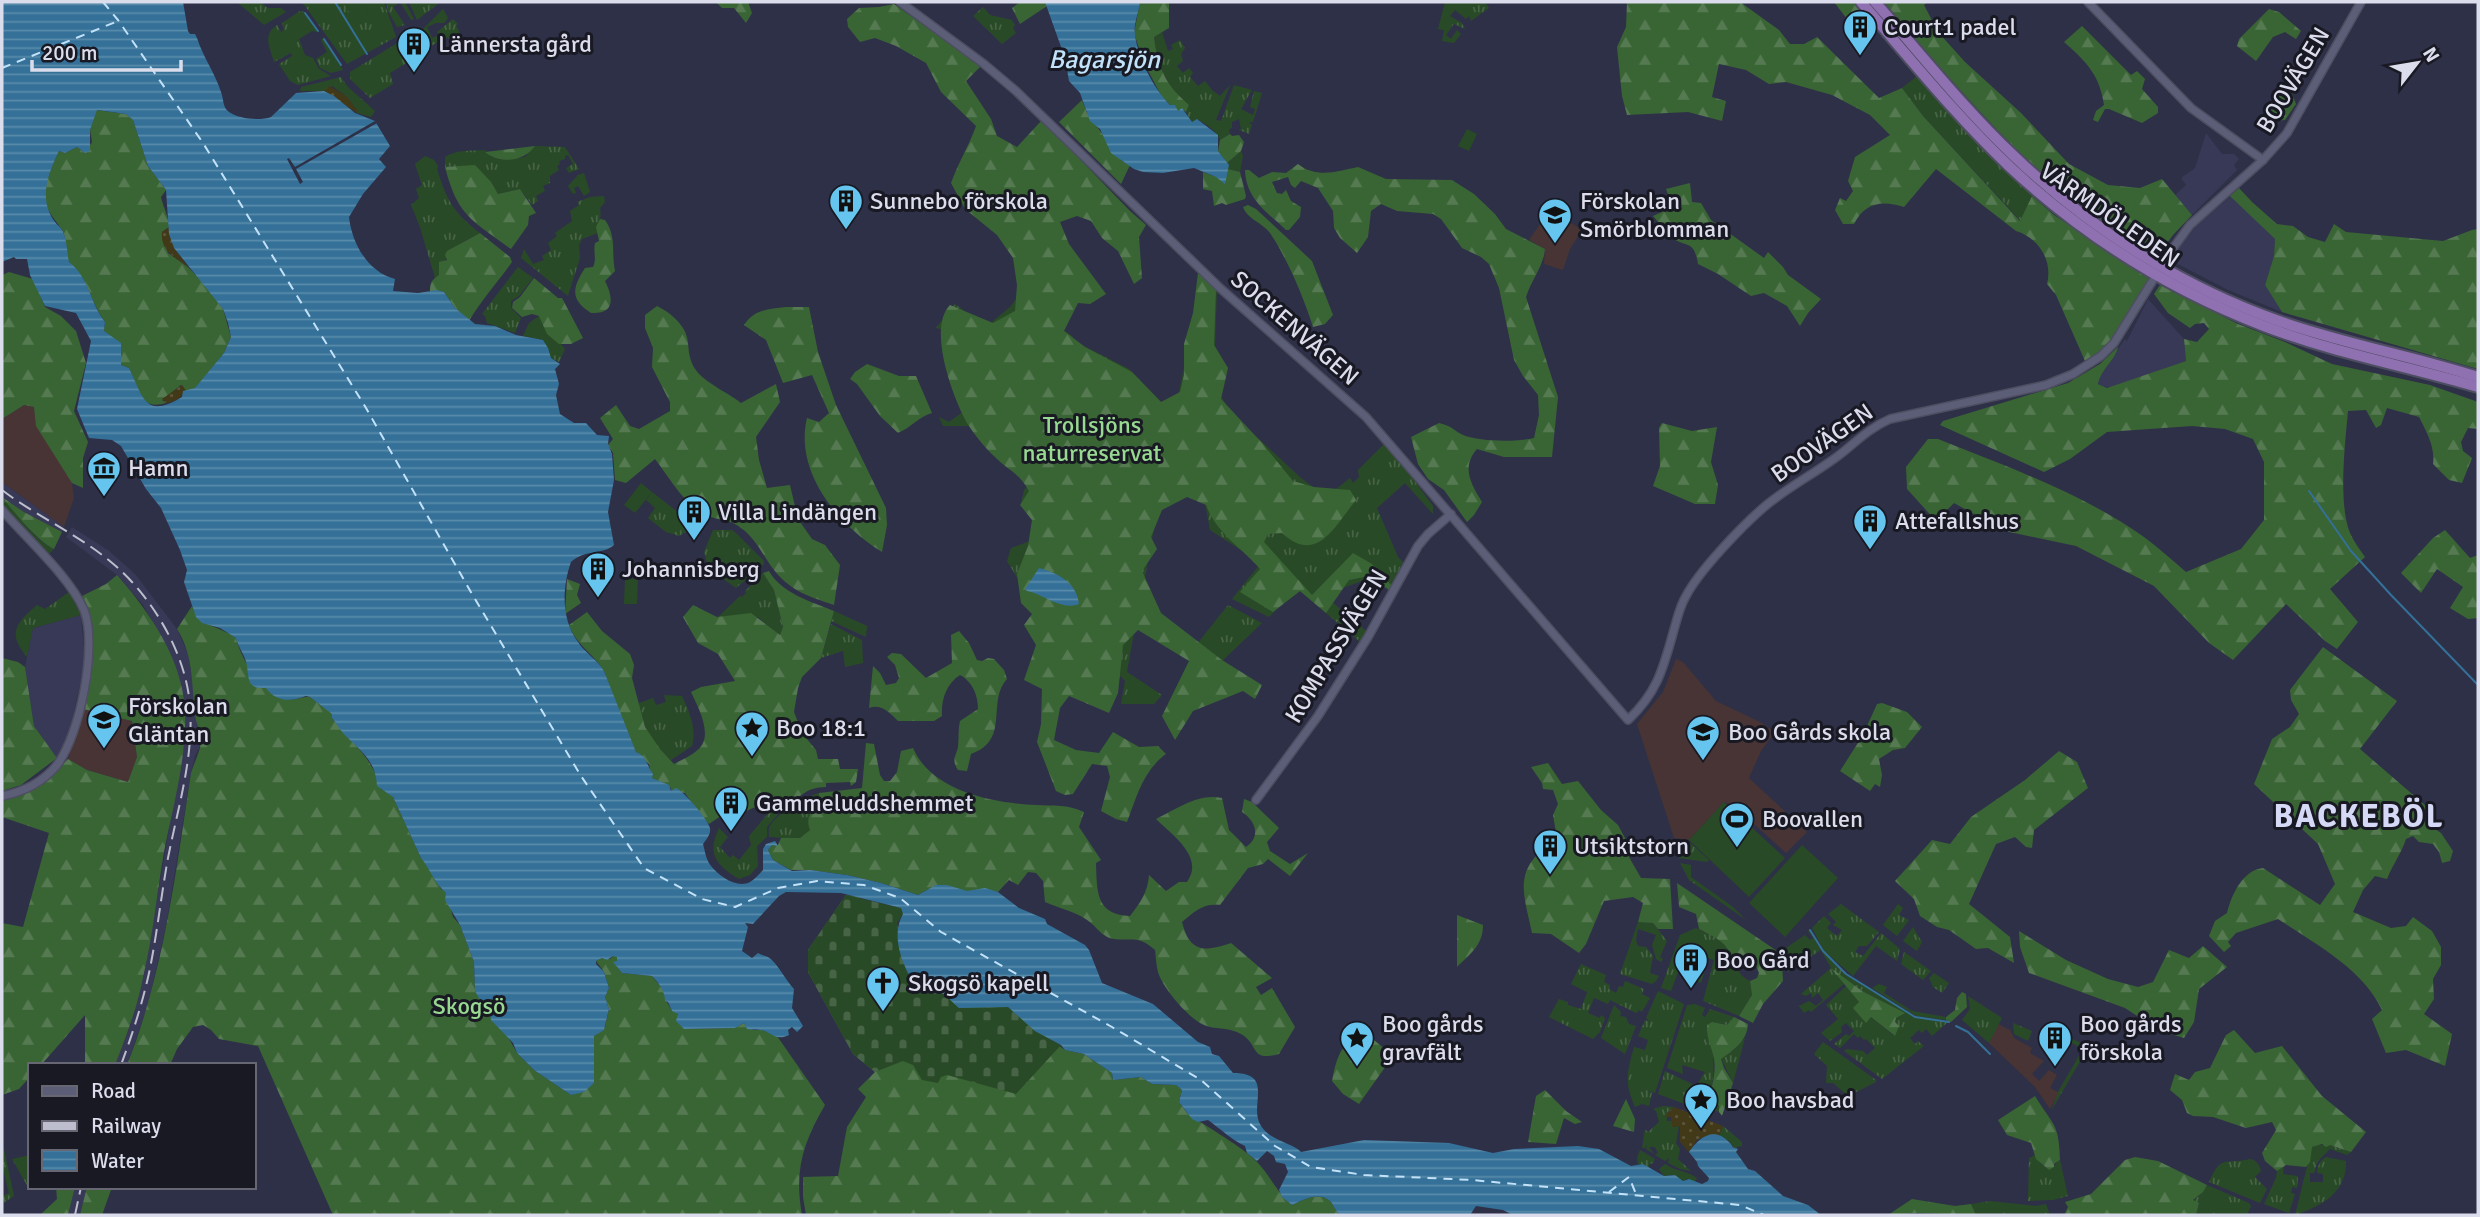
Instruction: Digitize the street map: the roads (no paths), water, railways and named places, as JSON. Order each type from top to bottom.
[{"type":"highway","name":"VÄRMDÖLEDEN","points":[[1861,2],[2007,164],[2060,211],[2144,269],[2202,300],[2286,334],[2478,387]]},
{"type":"highway","name":"VÄRMDÖLEDEN","points":[[1875,2],[2012,155],[2050,189],[2129,247],[2209,292],[2278,321],[2478,377]]},
{"type":"street","name":"SOCKENVÄGEN","points":[[900,2],[1016,91],[1220,288],[1366,417],[1629,720]]},
{"type":"street","points":[[2088,2],[2190,108],[2263,160]]},
{"type":"street","name":"BOOVÄGEN","points":[[2163,262],[2190,225],[2263,160],[2295,122],[2361,2]]},
{"type":"street","name":"BOOVÄGEN","points":[[1629,720],[1658,683],[1687,593],[1717,555],[1763,508],[1880,424],[1900,415],[2046,385],[2085,368],[2101,356],[2119,336],[2153,280]]},
{"type":"street","points":[[2,510],[68,583],[85,613],[90,644],[77,717],[63,756],[39,781],[25,789],[2,796]]},
{"type":"street","name":"KOMPASSVÄGEN","points":[[1256,800],[1318,716],[1367,638],[1418,547],[1428,534],[1451,514]]},
{"type":"water","points":[[2,2],[183,2],[188,31],[195,34],[229,112],[244,118],[271,117],[296,93],[324,91],[355,113],[375,121],[390,146],[379,159],[386,167],[363,194],[349,217],[354,237],[363,255],[377,270],[395,279],[393,291],[444,292],[455,308],[475,324],[495,326],[516,335],[543,340],[551,358],[560,364],[555,369],[559,384],[556,395],[560,414],[574,423],[586,423],[597,435],[609,436],[614,480],[608,512],[614,545],[582,555],[571,562],[565,592],[568,624],[581,646],[604,671],[636,752],[645,759],[653,774],[652,778],[669,785],[671,791],[676,788],[680,790],[709,824],[710,832],[703,844],[711,866],[723,877],[740,884],[752,881],[763,870],[763,849],[766,844],[775,841],[778,846],[772,845],[768,850],[773,860],[792,871],[810,870],[847,875],[918,895],[936,885],[967,891],[985,888],[998,892],[1019,908],[1045,919],[1047,924],[1085,945],[1102,983],[1153,1004],[1198,1042],[1210,1047],[1212,1054],[1219,1056],[1233,1073],[1253,1078],[1258,1090],[1259,1122],[1273,1137],[1301,1152],[1364,1140],[1449,1143],[1493,1153],[1514,1149],[1578,1146],[1599,1149],[1631,1166],[1643,1164],[1664,1176],[1675,1175],[1683,1181],[1689,1179],[1702,1184],[1709,1178],[1689,1152],[1702,1138],[1712,1134],[1723,1137],[1732,1147],[1738,1149],[1736,1152],[1748,1169],[1755,1171],[1783,1196],[1808,1205],[1821,1215],[1513,1215],[1503,1210],[1476,1206],[1470,1215],[1340,1215],[1326,1198],[1311,1197],[1292,1205],[1282,1197],[1279,1190],[1288,1172],[1285,1164],[1276,1162],[1274,1156],[1267,1151],[1257,1161],[1247,1153],[1245,1146],[1208,1120],[1198,1122],[1192,1119],[1179,1102],[1182,1090],[1176,1085],[1152,1084],[1141,1077],[1113,1080],[1112,1073],[1084,1054],[1065,1050],[1035,1031],[1008,1007],[959,1008],[944,994],[919,992],[900,954],[898,933],[903,914],[901,908],[841,893],[786,892],[753,924],[745,923],[748,927],[742,951],[752,958],[758,953],[768,957],[794,989],[792,1008],[803,1026],[797,1032],[792,1027],[788,1030],[789,1035],[784,1037],[747,1029],[744,1023],[735,1028],[684,1029],[676,1021],[678,1014],[672,1011],[665,1001],[659,984],[652,976],[622,973],[613,962],[617,961],[617,957],[596,961],[604,972],[609,988],[605,997],[609,1009],[604,1030],[594,1036],[594,1083],[584,1092],[571,1095],[534,1070],[491,1020],[475,991],[474,962],[460,925],[445,900],[446,893],[421,858],[393,797],[377,786],[374,770],[367,758],[343,733],[332,714],[310,697],[284,700],[274,696],[266,688],[252,685],[236,638],[220,628],[202,623],[196,617],[184,582],[187,570],[161,508],[146,489],[121,446],[112,440],[89,438],[77,409],[91,341],[76,313],[45,306],[30,275],[27,259],[14,257],[2,262]],"holes":[[[97,110],[126,114],[133,120],[148,166],[166,190],[169,234],[174,248],[223,309],[231,337],[224,353],[195,388],[183,391],[182,397],[160,406],[146,402],[129,368],[121,365],[121,343],[104,331],[105,322],[81,275],[69,262],[64,233],[55,222],[47,204],[46,186],[59,151],[65,153],[77,147],[85,153],[90,151],[90,130]]]},
{"type":"water","name":"Bagarsjön","points":[[1045,2],[1140,2],[1135,35],[1148,73],[1170,105],[1175,105],[1178,111],[1182,108],[1192,122],[1197,119],[1218,135],[1218,151],[1229,165],[1225,184],[1194,168],[1163,173],[1143,172],[1111,153],[1100,129],[1090,121],[1080,93],[1069,81],[1065,58]]},
{"type":"water","points":[[1039,568],[1065,580],[1075,590],[1079,604],[1059,604],[1027,591],[1025,589]]},
{"type":"waterway","points":[[335,2],[367,54]]},
{"type":"waterway","points":[[305,13],[318,31]]},
{"type":"waterway","points":[[324,39],[341,65]]},
{"type":"waterway","points":[[2309,491],[2351,551],[2478,685]]},
{"type":"waterway","points":[[1810,930],[1823,951],[1846,974],[1915,1017],[1949,1022]]},
{"type":"waterway","points":[[1956,1026],[1968,1032],[1990,1054]]},
{"type":"railway","points":[[2,490],[86,543],[132,582],[171,639],[188,688],[191,724],[184,782],[149,973],[122,1063]]},
{"type":"railway","points":[[75,1215],[81,1189]]},
{"type":"place","name":"Court1 padel","points":[[1860,57]]},
{"type":"place","name":"Lännersta gård","points":[[414,74]]},
{"type":"place","name":"Sunnebo förskola","points":[[846,231]]},
{"type":"place","name":"Förskolan Smörblomman","points":[[1555,245]]},
{"type":"place","name":"Hamn","points":[[104,498]]},
{"type":"place","name":"Villa Lindängen","points":[[694,542]]},
{"type":"place","name":"Attefallshus","points":[[1870,551]]},
{"type":"place","name":"Johannisberg","points":[[598,599]]},
{"type":"place","name":"Förskolan Gläntan","points":[[104,750]]},
{"type":"place","name":"Boo 18:1","points":[[752,758]]},
{"type":"place","name":"Boo Gårds skola","points":[[1703,762]]},
{"type":"place","name":"Gammeluddshemmet","points":[[731,833]]},
{"type":"place","name":"Boovallen","points":[[1737,849]]},
{"type":"place","name":"Utsiktstorn","points":[[1550,876]]},
{"type":"place","name":"Boo Gård","points":[[1691,990]]},
{"type":"place","name":"Skogsö kapell","points":[[883,1013]]},
{"type":"place","name":"Boo gårds gravfält","points":[[1357,1068]]},
{"type":"place","name":"Boo gårds förskola","points":[[2055,1068]]},
{"type":"place","name":"Boo havsbad","points":[[1701,1130]]},
{"type":"district","name":"BACKEBÖL","points":[[2359,816]]},
{"type":"park label","name":"Trollsjöns naturreservat","points":[[1092,439]]},
{"type":"park label","name":"Skogsö","points":[[469,1006]]}]
